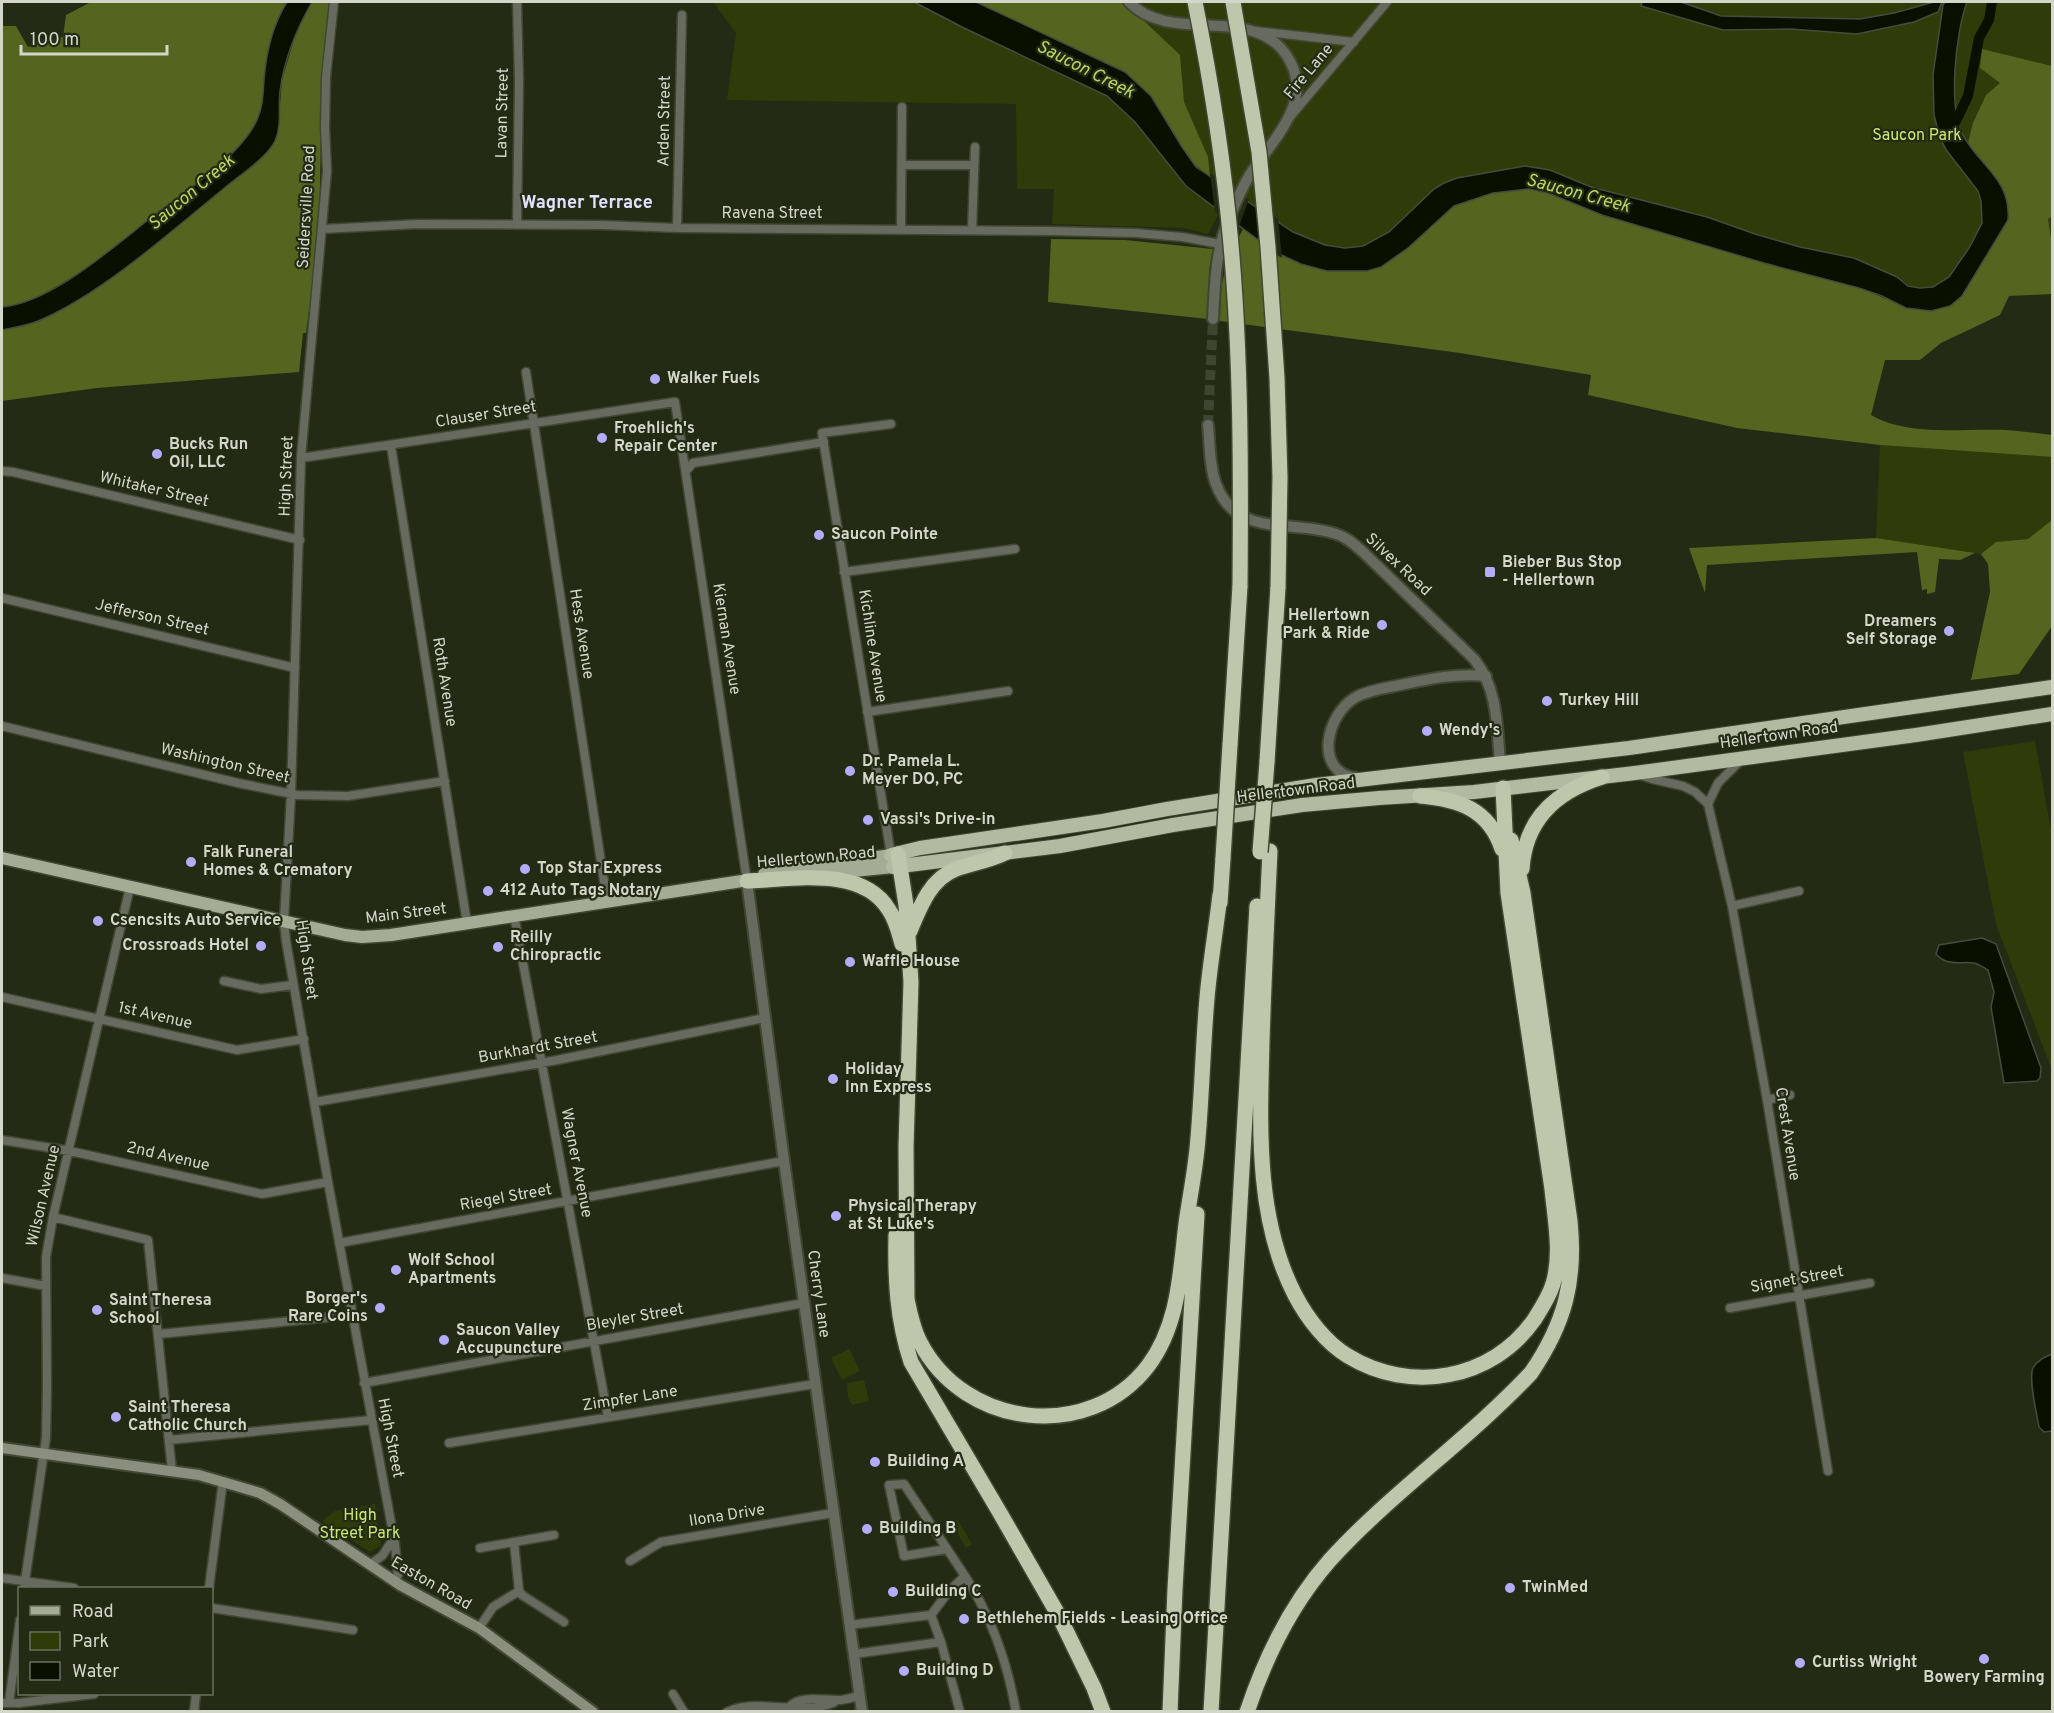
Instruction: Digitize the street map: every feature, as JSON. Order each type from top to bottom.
[{"type":"highway","points":[[1170,1712],[1175,1577],[1196,1231],[1240,586],[1241,476],[1231,244],[1196,2]]},
{"type":"highway","points":[[1233,2],[1259,152],[1277,378],[1280,477],[1278,586],[1266,762],[1261,1139],[1265,1191],[1278,1251],[1296,1296],[1307,1315],[1332,1344],[1347,1356],[1381,1371],[1403,1376],[1452,1374],[1470,1369],[1502,1354],[1515,1344],[1538,1314],[1553,1284],[1556,1268],[1557,1229],[1552,1189],[1522,1000],[1508,893],[1503,788]]},
{"type":"highway","name":"Hellertown Road","points":[[895,861],[920,849],[1377,777],[1780,727],[2052,687]]},
{"type":"highway","name":"Hellertown Road","points":[[895,861],[1005,853],[1060,846],[1173,825],[1302,805],[1420,796],[1635,773],[2052,714]]},
{"type":"highway","points":[[1246,1712],[1283,1629],[1317,1576],[1356,1534],[1531,1373],[1551,1342],[1565,1306],[1572,1267],[1570,1221],[1523,893],[1508,825],[1500,763]]},
{"type":"highway","points":[[1523,893],[1522,863],[1526,844],[1537,821],[1548,807],[1567,792],[1602,777]]},
{"type":"highway","points":[[1420,796],[1453,800],[1477,812],[1495,832],[1506,862]]},
{"type":"highway","points":[[1211,1712],[1265,851]]},
{"type":"highway","points":[[1005,853],[990,860],[955,869],[936,881],[919,908],[905,939],[895,1275],[898,1310],[903,1336],[915,1370],[1006,1521],[1068,1632],[1103,1712]]},
{"type":"highway","points":[[895,861],[911,982],[906,1147],[906,1267],[907,1299],[912,1321],[930,1358],[962,1391],[1008,1412],[1036,1417],[1081,1411],[1106,1401],[1137,1378],[1147,1368],[1162,1344],[1173,1315],[1198,1141],[1207,997],[1220,895]]},
{"type":"highway","points":[[747,880],[841,879],[859,884],[885,904],[905,939]]},
{"type":"main road","name":"Main Street","points":[[2,858],[362,937],[391,935],[747,880]]},
{"type":"main road","name":"Hellertown Road","points":[[747,880],[895,861]]},
{"type":"main road","name":"Easton Road","points":[[2,1448],[172,1471],[223,1481],[260,1493],[422,1599],[479,1628],[593,1712]]},
{"type":"street","name":"Seidersville Road","points":[[308,378],[323,229],[327,171],[326,77],[334,2]]},
{"type":"street","name":"Lavan Street","points":[[517,2],[519,81],[517,225]]},
{"type":"street","points":[[1129,2],[1143,13],[1160,20],[1252,30],[1271,39],[1284,52],[1292,65],[1296,99],[1288,121],[1243,187],[1220,244],[1215,277],[1214,319]]},
{"type":"street","name":"Fire Lane","points":[[1288,121],[1387,2]]},
{"type":"street","name":"Arden Street","points":[[677,228],[682,15]]},
{"type":"street","name":"Fire Lane","points":[[1252,30],[1354,42]]},
{"type":"street","points":[[901,230],[902,107]]},
{"type":"street","points":[[972,230],[975,147]]},
{"type":"street","points":[[903,165],[974,165]]},
{"type":"street","name":"Ravena Street","points":[[323,229],[419,224],[972,230],[1136,233],[1182,237],[1220,244]]},
{"type":"street","name":"Hess Avenue","points":[[526,372],[607,901]]},
{"type":"street","name":"High Street","points":[[308,378],[301,458],[291,794],[284,921],[328,1182],[395,1541],[398,1575],[394,1581]]},
{"type":"street","name":"Clauser Street","points":[[301,458],[675,402]]},
{"type":"street","name":"Kiernan Avenue","points":[[675,402],[747,880]]},
{"type":"street","points":[[686,471],[693,463],[824,442],[822,433],[891,424]]},
{"type":"street","name":"Silvex Road","points":[[1208,424],[1212,470],[1217,486],[1230,507],[1237,513],[1263,524],[1324,531],[1347,539],[1473,659],[1486,676],[1494,700],[1500,763]]},
{"type":"street","name":"Kichline Avenue","points":[[824,442],[867,712],[895,861]]},
{"type":"street","name":"Roth Avenue","points":[[391,446],[467,923]]},
{"type":"street","name":"Whitaker Street","points":[[2,471],[300,540]]},
{"type":"street","points":[[844,572],[1015,549]]},
{"type":"street","name":"Jefferson Street","points":[[2,598],[295,668]]},
{"type":"street","points":[[1377,777],[1345,776],[1336,770],[1332,763],[1329,750],[1330,734],[1336,717],[1348,702],[1368,692],[1431,679],[1458,675],[1486,676]]},
{"type":"street","points":[[867,712],[1008,691]]},
{"type":"street","name":"Washington Street","points":[[2,726],[291,794],[348,796],[445,781]]},
{"type":"street","points":[[1635,773],[1683,786],[1695,792],[1708,804],[1718,783],[1744,757]]},
{"type":"street","name":"Crest Avenue","points":[[1708,804],[1732,906],[1767,1100],[1828,1471]]},
{"type":"street","name":"Cherry Lane","points":[[747,880],[784,1161],[862,1712]]},
{"type":"street","name":"Wilson Avenue","points":[[24,1585],[44,1454],[48,1387],[46,1257],[53,1217],[130,887]]},
{"type":"street","points":[[1732,906],[1799,891]]},
{"type":"street","name":"Wagner Avenue","points":[[514,915],[608,1417]]},
{"type":"street","points":[[224,981],[261,989],[293,985]]},
{"type":"street","name":"1st Avenue","points":[[2,998],[237,1050],[304,1039]]},
{"type":"street","name":"Burkhardt Street","points":[[315,1102],[541,1063],[765,1018]]},
{"type":"street","points":[[1767,1100],[1790,1095]]},
{"type":"street","name":"2nd Avenue","points":[[2,1140],[70,1151],[262,1194],[328,1182]]},
{"type":"street","name":"Riegel Street","points":[[339,1243],[784,1161]]},
{"type":"street","points":[[53,1217],[148,1240],[172,1471]]},
{"type":"street","points":[[2,1278],[46,1286]]},
{"type":"street","name":"Signet Street","points":[[1730,1308],[1870,1282]]},
{"type":"street","name":"Bleyler Street","points":[[364,1383],[804,1303]]},
{"type":"street","points":[[159,1334],[352,1315]]},
{"type":"street","name":"Zimpfer Lane","points":[[450,1443],[815,1384]]},
{"type":"street","points":[[169,1440],[371,1420]]},
{"type":"street","points":[[209,1587],[223,1481]]},
{"type":"street","points":[[947,1549],[904,1556],[889,1485],[904,1484],[965,1576],[985,1611],[1006,1668],[1016,1712]]},
{"type":"street","name":"Ilona Drive","points":[[630,1561],[661,1542],[833,1513]]},
{"type":"street","points":[[480,1548],[554,1535]]},
{"type":"street","points":[[369,1565],[382,1556],[395,1541]]},
{"type":"street","points":[[514,1542],[519,1591],[564,1622]]},
{"type":"street","points":[[849,1625],[931,1615],[949,1591],[965,1576]]},
{"type":"street","points":[[2,1578],[24,1585],[57,1587]]},
{"type":"street","points":[[479,1628],[493,1607],[519,1591]]},
{"type":"street","points":[[213,1608],[353,1630]]},
{"type":"street","points":[[931,1615],[941,1642],[960,1712]]},
{"type":"street","points":[[18,1631],[5,1703],[84,1695]]},
{"type":"street","points":[[854,1654],[941,1642]]},
{"type":"street","points":[[673,1694],[684,1712]]},
{"type":"street","points":[[195,1711],[196,1695]]},
{"type":"street","points":[[727,1712],[746,1707],[789,1707],[793,1702],[826,1698],[837,1700],[860,1696]]},
{"type":"green space","points":[[91,2],[287,2],[274,29],[268,50],[259,115],[250,132],[231,155],[92,264],[41,295],[2,307],[2,26],[16,26],[28,47],[63,37],[66,15]]},
{"type":"green space","points":[[312,2],[329,2],[330,4],[322,78],[319,236],[299,372],[97,388],[2,401],[2,330],[24,326],[66,307],[96,289],[207,202],[278,131],[282,80],[296,33]]},
{"type":"green space","name":"Saucon Park","points":[[713,2],[914,2],[1107,96],[1135,122],[1186,186],[1203,198],[1125,72],[976,2],[2052,2],[2052,285],[1914,288],[1897,277],[1854,258],[1800,247],[1525,166],[1457,178],[1444,183],[1434,189],[1389,232],[1355,248],[1325,245],[1293,232],[1231,191],[1208,234],[1183,228],[1052,224],[1054,189],[1017,189],[1016,104],[727,100],[736,33]]},
{"type":"green space","points":[[976,2],[1124,2],[1180,55],[1184,102],[1208,157],[1210,177],[1192,162],[1151,96],[1125,72]]},
{"type":"green space","points":[[1982,49],[2052,66],[2052,216],[2048,219],[2052,245],[2052,294],[2009,296],[2000,315],[1941,343],[1920,360],[1885,360],[1871,415],[1886,422],[1919,429],[2006,430],[2052,435],[2052,457],[1880,445],[1737,428],[1588,395],[1591,375],[1460,353],[1220,321],[1221,287],[1229,255],[1243,229],[1252,235],[1381,267],[1408,248],[1454,206],[1493,193],[1529,189],[1548,193],[1602,215],[1764,263],[1859,288],[1894,302],[1950,306],[1962,296],[2008,220],[2005,198],[1996,178],[1968,143],[1973,123],[1986,95],[2000,83],[1980,68]]},
{"type":"green space","points":[[1051,239],[1125,240],[1213,249],[1209,270],[1208,319],[1048,302]]},
{"type":"green space","points":[[1880,445],[2052,457],[2052,520],[2028,539],[1996,542],[1981,554],[1876,538]]},
{"type":"green space","points":[[2052,520],[2052,626],[2019,674],[1971,680],[1990,592],[1988,564],[1981,554],[1996,542],[2028,539]]},
{"type":"green space","points":[[1876,538],[1975,553],[1960,560],[1939,559],[1935,592],[1927,594],[1927,589],[1922,590],[1917,552],[1707,565],[1705,593],[1689,548]]},
{"type":"green space","points":[[2035,741],[2052,836],[2052,1070],[1996,924],[1963,752]]},
{"type":"green space","points":[[849,1349],[860,1371],[842,1380],[831,1358]]},
{"type":"green space","points":[[864,1380],[869,1401],[852,1405],[848,1397],[847,1383]]},
{"type":"green space","name":"High Street Park","points":[[375,1504],[381,1545],[370,1552],[322,1521],[335,1511]]},
{"type":"green space","points":[[957,1519],[972,1544],[966,1548],[951,1522]]},
{"type":"water","name":"Saucon Creek","points":[[287,2],[312,2],[296,33],[288,56],[280,91],[277,135],[271,148],[251,167],[114,277],[68,306],[40,320],[2,330],[2,307],[22,303],[42,295],[83,270],[198,183],[239,146],[259,115],[268,50],[274,29]]},
{"type":"water","name":"Saucon Creek","points":[[914,2],[976,2],[1125,72],[1151,96],[1196,167],[1293,232],[1325,245],[1345,248],[1363,246],[1389,232],[1434,189],[1444,183],[1457,178],[1525,166],[1550,170],[1591,187],[1707,217],[1800,247],[1854,258],[1897,277],[1908,286],[1920,288],[1933,287],[1949,277],[1969,248],[1982,223],[1978,191],[1947,151],[1940,138],[1934,115],[1933,75],[1943,5],[1945,2],[1967,2],[1955,70],[1956,109],[1959,125],[1971,148],[2000,184],[2008,206],[2008,220],[1962,296],[1950,306],[1931,311],[1906,308],[1859,288],[1764,263],[1602,215],[1548,193],[1529,189],[1493,193],[1454,206],[1408,248],[1381,267],[1367,271],[1327,271],[1301,264],[1273,251],[1186,186],[1135,122],[1107,96]]},
{"type":"water","points":[[1642,2],[1681,2],[1721,16],[1860,19],[1942,2],[1938,12],[1914,22],[1857,34],[1791,29],[1723,30],[1641,6]]},
{"type":"water","points":[[1982,938],[1996,944],[2041,1068],[2040,1078],[2037,1081],[2004,1083],[1991,1007],[1994,992],[1988,970],[1974,963],[1945,961],[1936,954],[1939,945]]},
{"type":"water","points":[[2052,1354],[2052,1431],[2044,1432],[2039,1427],[2032,1388],[2032,1373],[2033,1368],[2041,1359]]},
{"type":"pier","points":[[1210,173],[1249,199],[1238,229],[1215,212]]},
{"type":"pier","points":[[1255,203],[1278,218],[1282,258],[1259,244]]},
{"type":"waterway","points":[[1955,132],[1954,125],[1968,96],[1979,38],[1989,20],[1992,2]]},
{"type":"tunnel","points":[[1208,425],[1213,319]]},
{"type":"place","name":"Walker Fuels","points":[[655,379]]},
{"type":"place","name":"Froehlich's Repair Center","points":[[602,438]]},
{"type":"place","name":"Bucks Run Oil, LLC","points":[[157,454]]},
{"type":"place","name":"Saucon Pointe","points":[[819,535]]},
{"type":"place","name":"Bieber Bus Stop - Hellertown","points":[[1490,572]]},
{"type":"place","name":"Hellertown Park & Ride","points":[[1382,625]]},
{"type":"place","name":"Dreamers Self Storage","points":[[1949,631]]},
{"type":"place","name":"Turkey Hill","points":[[1547,701]]},
{"type":"place","name":"Wendy's","points":[[1427,731]]},
{"type":"place","name":"Dr. Pamela L. Meyer DO, PC","points":[[850,771]]},
{"type":"place","name":"Vassi's Drive-in","points":[[868,820]]},
{"type":"place","name":"Falk Funeral Homes & Crematory","points":[[191,862]]},
{"type":"place","name":"Top Star Express","points":[[525,869]]},
{"type":"place","name":"412 Auto Tags Notary","points":[[488,891]]},
{"type":"place","name":"Csencsits Auto Service","points":[[98,921]]},
{"type":"place","name":"Crossroads Hotel","points":[[261,946]]},
{"type":"place","name":"Reilly Chiropractic","points":[[498,947]]},
{"type":"place","name":"Waffle House","points":[[850,962]]},
{"type":"place","name":"Holiday Inn Express","points":[[833,1079]]},
{"type":"place","name":"Physical Therapy at St Luke's","points":[[836,1216]]},
{"type":"place","name":"Wolf School Apartments","points":[[396,1270]]},
{"type":"place","name":"Borger's Rare Coins","points":[[380,1308]]},
{"type":"place","name":"Saint Theresa School","points":[[97,1310]]},
{"type":"place","name":"Saucon Valley Accupuncture","points":[[444,1340]]},
{"type":"place","name":"Saint Theresa Catholic Church","points":[[116,1417]]},
{"type":"place","name":"Building A","points":[[875,1462]]},
{"type":"place","name":"Building B","points":[[867,1529]]},
{"type":"place","name":"TwinMed","points":[[1510,1588]]},
{"type":"place","name":"Building C","points":[[893,1592]]},
{"type":"place","name":"Bethlehem Fields - Leasing Office","points":[[964,1619]]},
{"type":"place","name":"Bowery Farming","points":[[1984,1659]]},
{"type":"place","name":"Curtiss Wright","points":[[1800,1663]]},
{"type":"place","name":"Building D","points":[[904,1671]]},
{"type":"district","name":"Wagner Terrace","points":[[587,203]]}]
